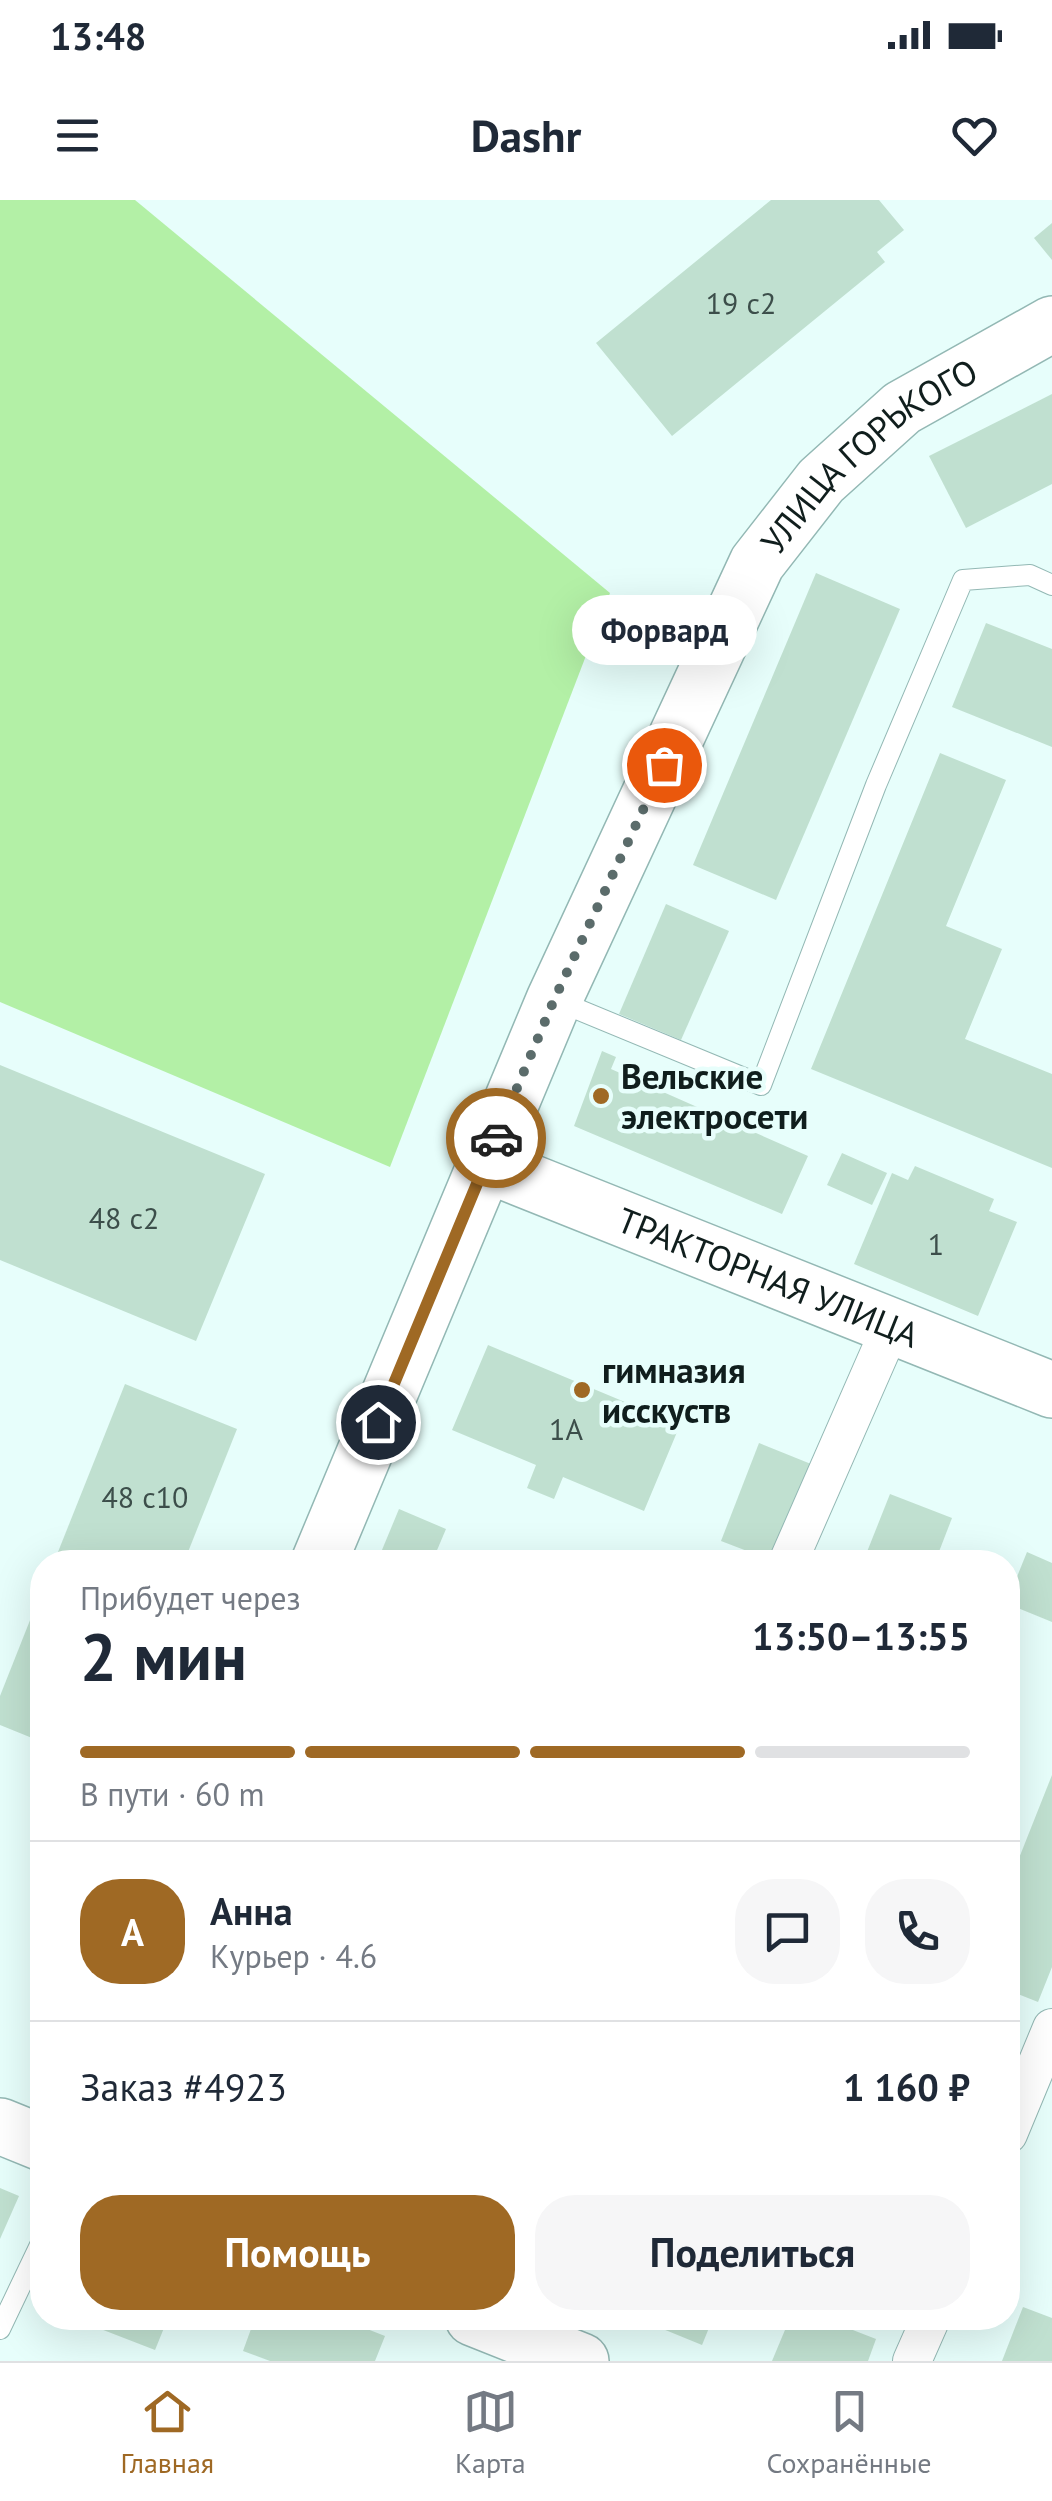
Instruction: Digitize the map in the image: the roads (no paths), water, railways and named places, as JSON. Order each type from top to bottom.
[{"type":"street","name":"УЛИЦА ГОРЬКОГО","points":[[323,1550],[554,1000],[758,564],[820,481],[902,408],[1052,324]]},
{"type":"street","name":"ТРАКТОРНАЯ УЛИЦА","points":[[485,1164],[1052,1390]]},
{"type":"street","points":[[793,1550],[891,1327]]},
{"type":"street","points":[[1020,2105],[1052,2028]]},
{"type":"street","points":[[0,2126],[30,2139]]},
{"type":"street","points":[[503,2330],[582,2361]]},
{"type":"street","points":[[912,2361],[925,2330]]},
{"type":"lane","points":[[554,1000],[761,1085],[876,785],[963,580],[1030,575],[1052,584]]},
{"type":"lane","points":[[0,2329],[30,2266]]},
{"type":"place","name":"Форвард","points":[[664,765]]},
{"type":"place","name":"Вельские электросети","points":[[601,1096]]},
{"type":"place","name":"гимназия исскуств","points":[[582,1390]]}]
